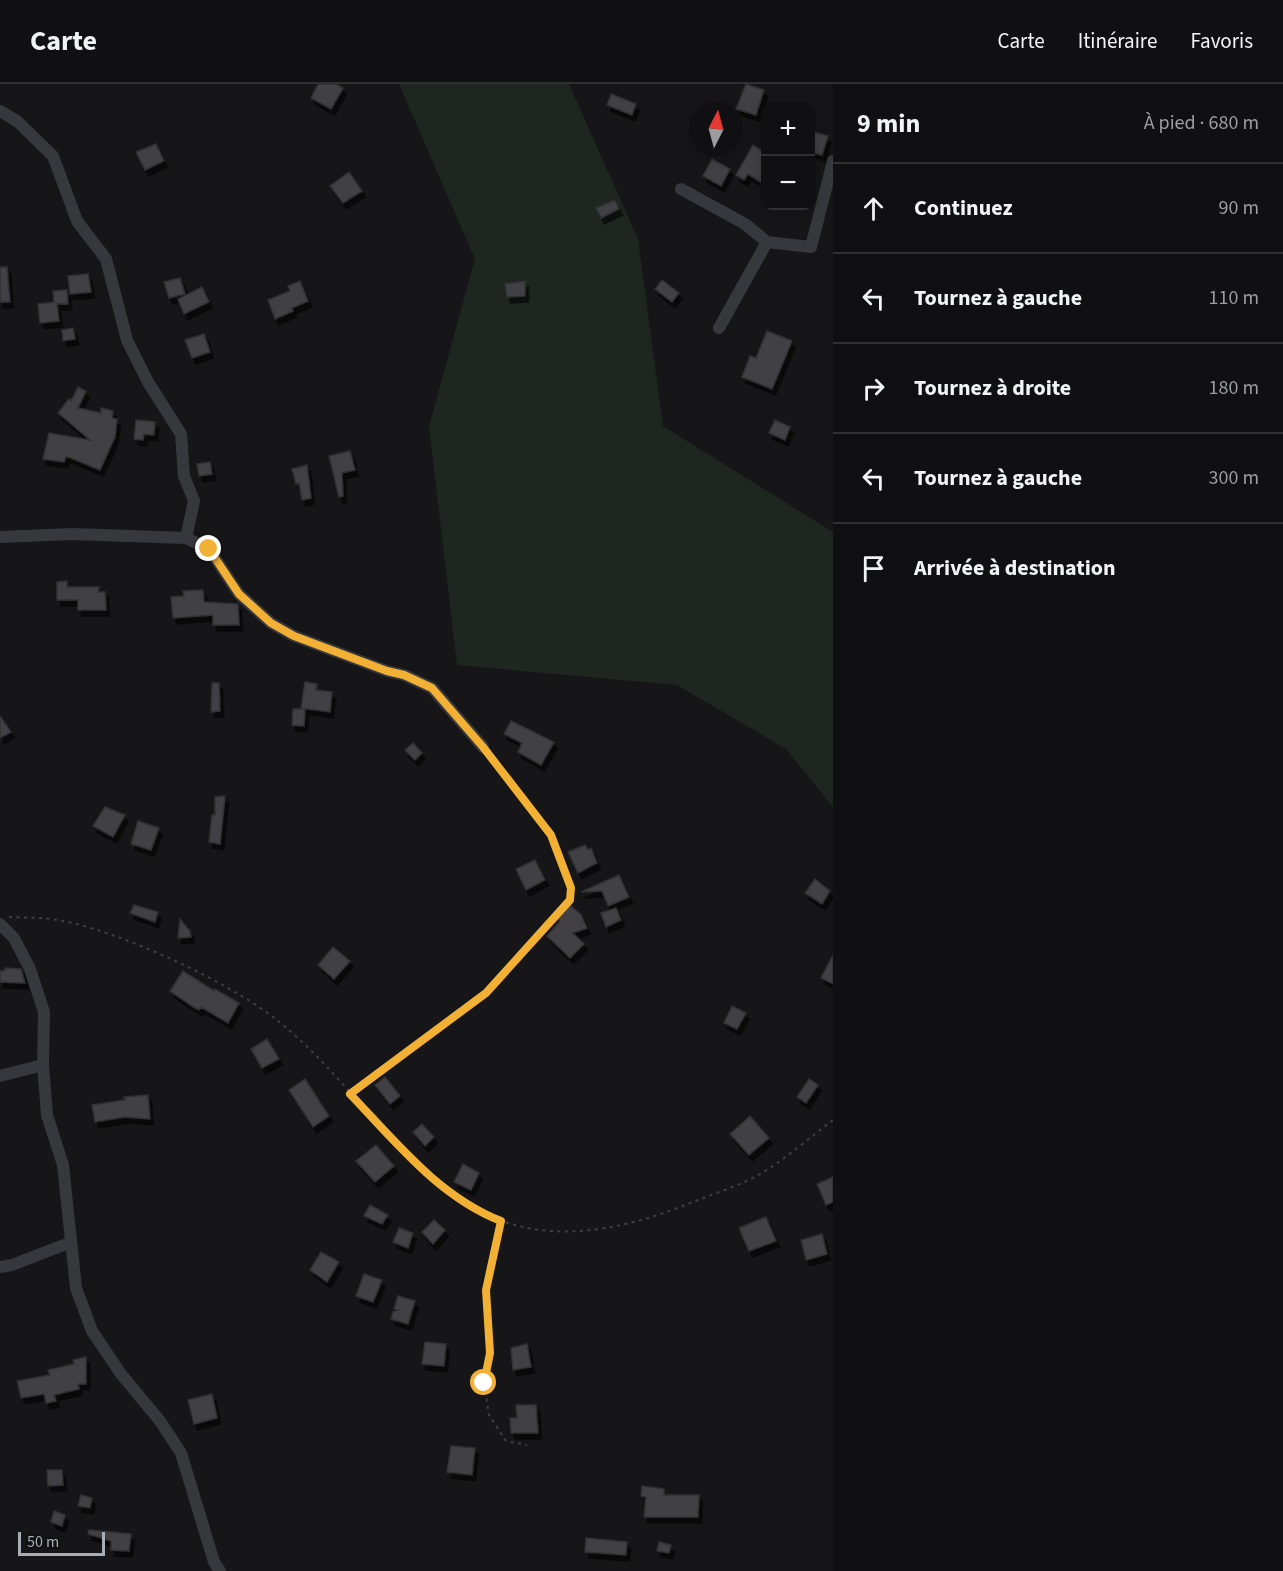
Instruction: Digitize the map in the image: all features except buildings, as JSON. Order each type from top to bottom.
[{"type":"street","points":[[0,111],[17,121],[53,156],[76,221],[106,259],[127,340],[148,382],[181,434],[184,476],[194,501],[186,538]]},
{"type":"street","points":[[681,189],[745,224],[767,242],[812,247],[832,167]]},
{"type":"street","points":[[719,328],[767,242]]},
{"type":"street","points":[[0,537],[72,534],[186,538],[209,549],[239,594],[271,623],[294,636],[387,671],[404,675],[432,688],[483,747]]},
{"type":"street","points":[[0,924],[14,938],[37,985],[44,1012],[43,1065],[47,1115],[63,1165],[69,1243],[76,1288],[92,1331],[121,1374],[160,1421],[181,1453],[214,1562],[220,1571]]},
{"type":"street","points":[[0,1076],[43,1065]]},
{"type":"street","points":[[0,1267],[12,1265],[69,1243]]},
{"type":"path","points":[[350,1094],[486,993],[570,900],[571,888],[551,835],[483,747]]},
{"type":"path","points":[[0,917],[57,920],[105,933],[220,983],[278,1021],[423,1171],[455,1197],[501,1221],[553,1232],[585,1233],[640,1222],[669,1213],[758,1175],[833,1119]]},
{"type":"path","points":[[501,1221],[486,1290],[490,1353],[484,1383],[489,1415],[506,1441],[527,1445]]},
{"type":"shaded area","points":[[399,84],[569,84],[638,239],[663,426],[833,532],[833,807],[786,749],[677,685],[457,665],[429,426],[475,259]]},
{"type":"route","points":[[209,549],[239,594],[271,623],[294,636],[387,671],[404,675],[432,688],[483,747],[551,835],[571,888],[570,900],[486,993],[350,1094],[423,1171],[455,1197],[501,1221],[486,1290],[490,1353],[484,1383]]}]
